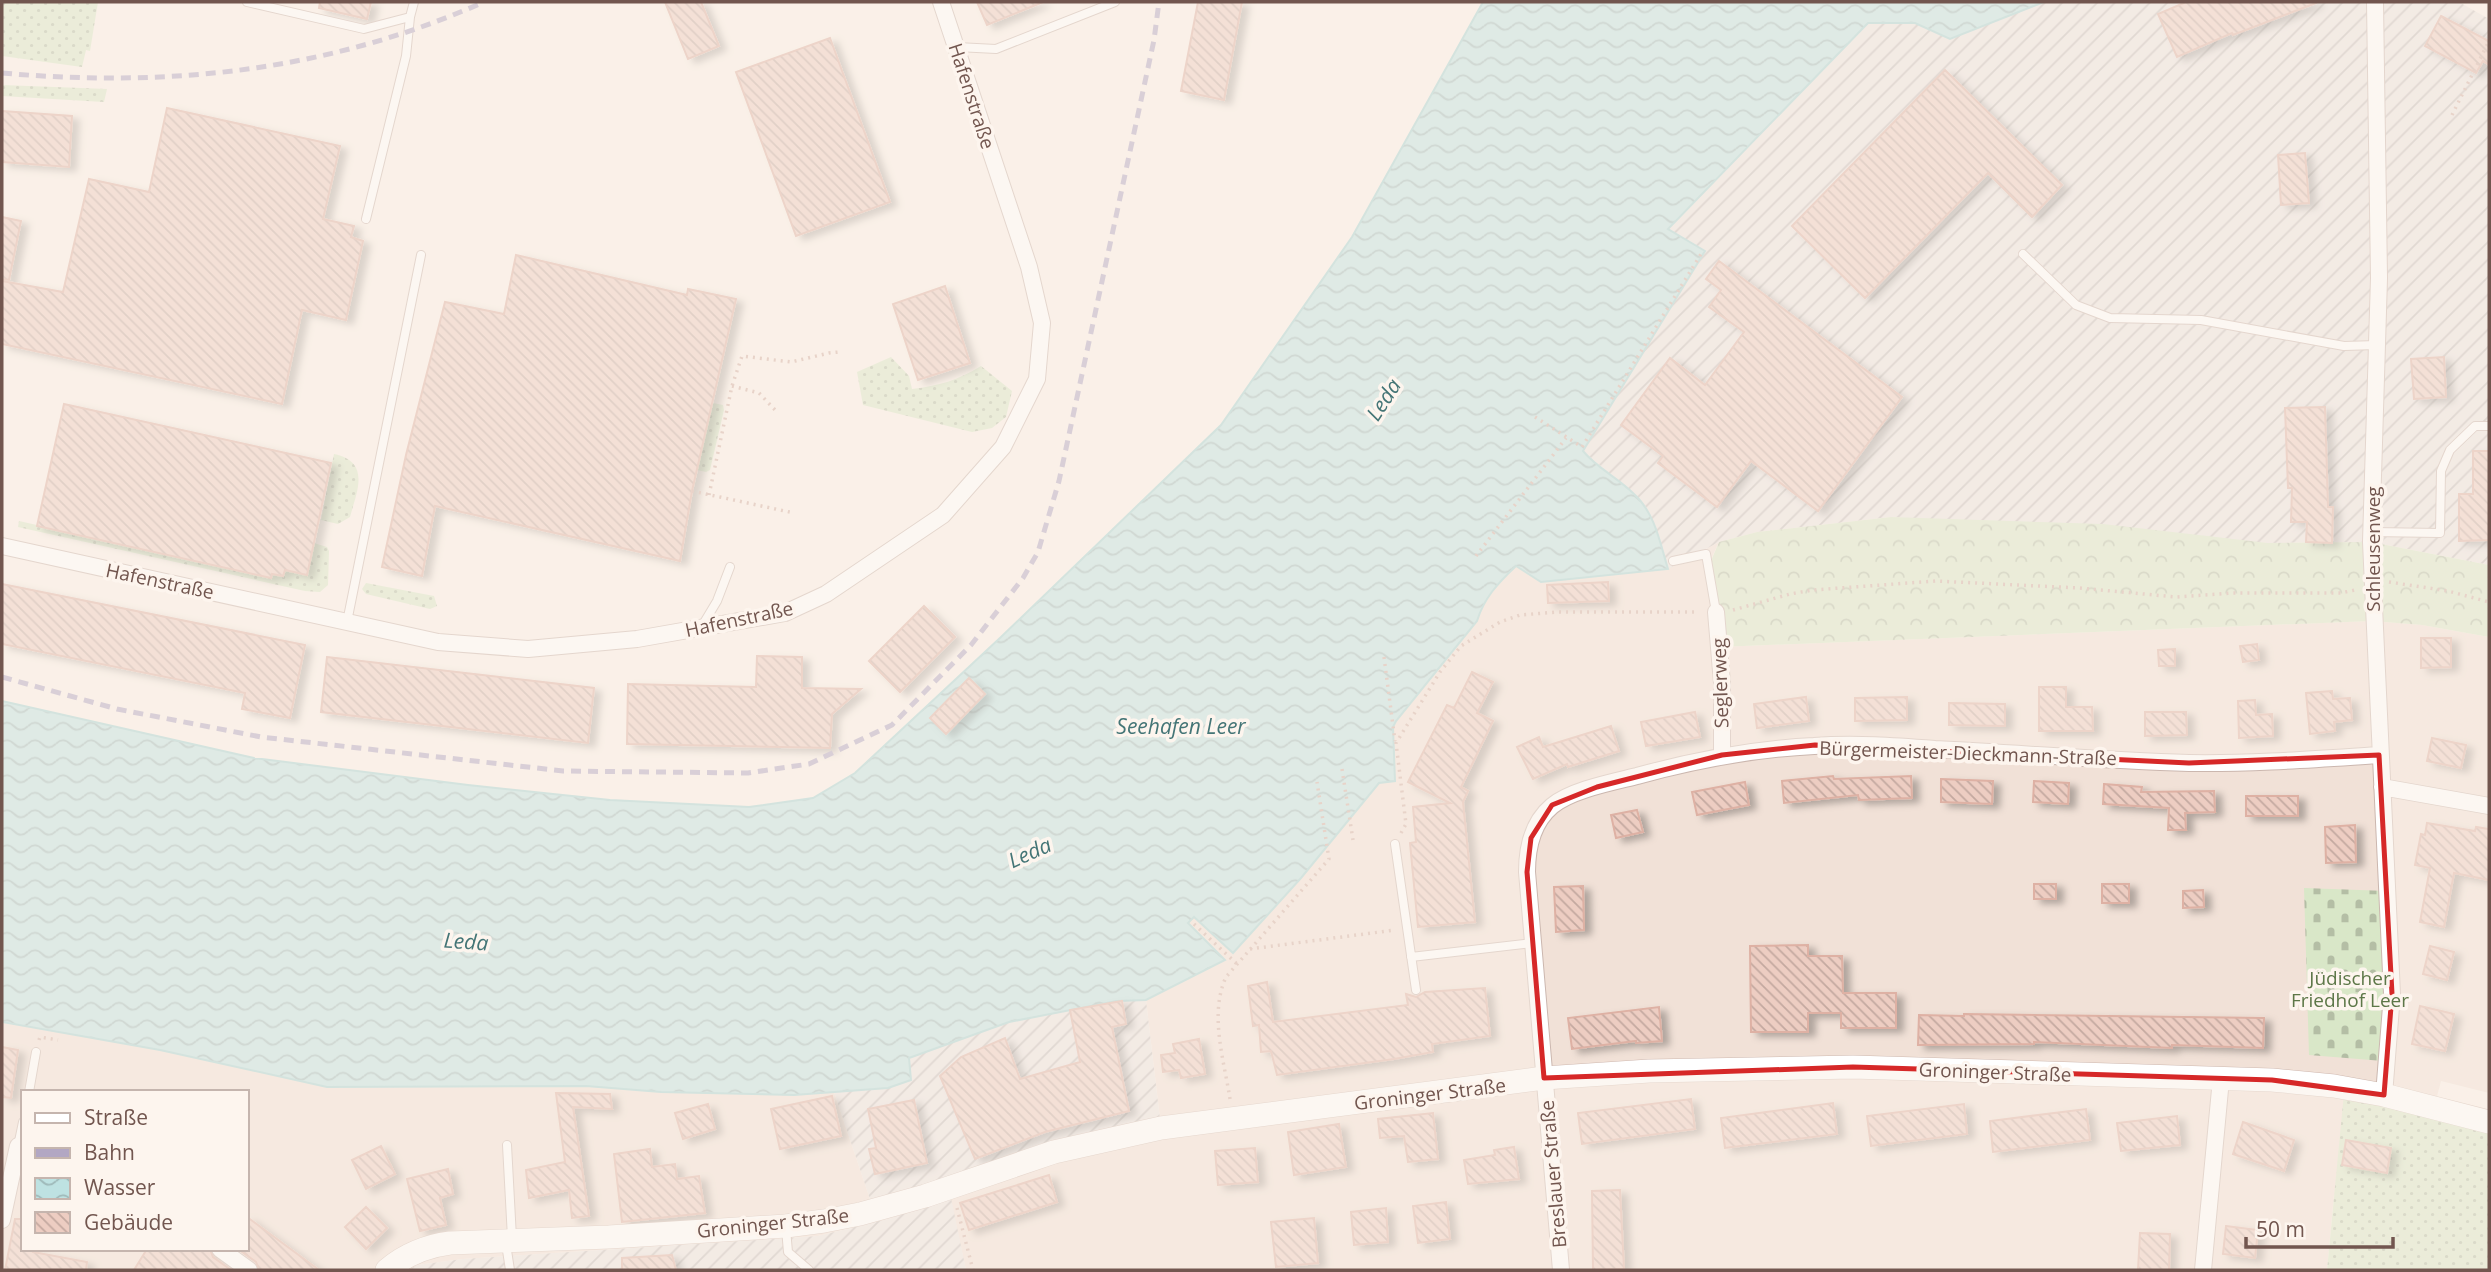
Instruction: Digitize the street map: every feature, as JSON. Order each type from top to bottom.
[{"type":"street","name":"Hafenstraße","points":[[2,546],[438,642],[528,649],[637,639],[785,613],[826,594],[943,515],[1003,447],[1037,379],[1042,323],[1031,278],[941,2]]},
{"type":"street","name":"Schleusenweg","points":[[2375,2],[2379,278],[2371,533],[2379,755],[2392,994],[2384,1095]]},
{"type":"street","name":"Seglerweg","points":[[1716,612],[1722,683],[1721,755]]},
{"type":"street","name":"Bürgermeister-Dieckmann-Straße","points":[[1544,1079],[1527,853],[1540,821],[1552,806],[1570,796],[1721,755],[1815,746],[1884,746],[2189,763],[2379,755]]},
{"type":"street","points":[[2382,787],[2489,806]]},
{"type":"street","name":"Groninger Straße","points":[[387,1270],[405,1257],[434,1245],[786,1226],[926,1202],[953,1187],[1054,1152],[1161,1128],[1544,1079],[1649,1071],[1853,1068],[2272,1080],[2334,1086],[2384,1095],[2489,1122]]},
{"type":"street","name":"Breslauer Straße","points":[[1544,1079],[1561,1270]]},
{"type":"street","points":[[2203,1270],[2221,1079]]},
{"type":"street","points":[[2,1220],[14,1146]]},
{"type":"street","points":[[223,1251],[249,1270]]},
{"type":"lane","points":[[247,2],[364,29],[410,17]]},
{"type":"lane","points":[[366,219],[406,56],[414,2]]},
{"type":"lane","points":[[957,47],[996,49],[1115,2]]},
{"type":"lane","points":[[2023,254],[2076,304],[2110,318],[2201,320],[2344,346],[2377,345]]},
{"type":"lane","points":[[347,622],[421,255]]},
{"type":"lane","points":[[2371,533],[2440,533],[2441,471],[2450,450],[2475,426],[2489,426]]},
{"type":"lane","points":[[1673,561],[1706,554],[1716,612]]},
{"type":"lane","points":[[700,628],[717,601],[730,567]]},
{"type":"lane","points":[[1395,844],[1416,990]]},
{"type":"lane","points":[[1411,957],[1532,943]]},
{"type":"lane","points":[[29,1090],[36,1052]]},
{"type":"lane","points":[[14,1146],[21,1127]]},
{"type":"lane","points":[[507,1145],[510,1270]]},
{"type":"lane","points":[[786,1226],[788,1252],[809,1270]]},
{"type":"path","points":[[2452,115],[2489,41]]},
{"type":"path","points":[[1535,417],[1582,447],[1701,254]]},
{"type":"path","points":[[709,495],[732,386],[743,356],[791,362],[839,352]]},
{"type":"path","points":[[732,386],[759,393],[777,412]]},
{"type":"path","points":[[1476,556],[1566,437]]},
{"type":"path","points":[[692,491],[794,513]]},
{"type":"path","points":[[1395,743],[1440,672],[1461,646],[1500,622],[1520,615],[1716,612],[1813,590],[1924,582],[2079,588],[2176,597],[2233,593],[2341,593],[2351,592],[2372,582],[2386,581],[2448,591],[2489,602]]},
{"type":"path","points":[[1384,657],[1406,824],[1395,844]]},
{"type":"path","points":[[1342,769],[1353,840]]},
{"type":"path","points":[[1233,1119],[1217,1010],[1219,992],[1226,977],[1329,859],[1317,782]]},
{"type":"path","points":[[1194,924],[1237,964]]},
{"type":"path","points":[[1250,949],[1407,928]]},
{"type":"path","points":[[953,1187],[973,1270]]},
{"type":"highlighted area","points":[[1815,745],[2189,763],[2379,755],[2392,994],[2384,1095],[2272,1080],[1853,1067],[1544,1078],[1527,872],[1531,838],[1552,805],[1597,787],[1722,755]]},
{"type":"shaded area","points":[[2044,2],[2459,2],[2489,19],[2489,565],[2371,542],[2268,543],[1891,517],[1757,532],[1719,542],[1668,569],[1655,526],[1646,507],[1583,451],[1705,252],[1668,230],[1868,23],[1915,23],[1951,39]]},
{"type":"shaded area","points":[[1719,542],[1706,570],[1720,647],[2372,621],[2422,625],[2489,637],[2489,1093],[2441,1081],[2408,1206],[2334,1195],[2327,1270],[966,1270],[950,1198],[887,1219],[818,1236],[463,1259],[417,1265],[409,1270],[2,1270],[2,1022],[160,1050],[327,1087],[586,1086],[661,1092],[794,1095],[834,1092],[874,1211],[1161,1127],[1146,1000],[1224,960],[1187,923],[1194,917],[1233,953],[1393,727],[1394,719],[1477,620],[1482,605],[1500,581],[1516,565],[1541,582],[1668,569]]},
{"type":"shaded area","points":[[1146,1000],[1161,1128],[874,1211],[834,1092],[888,1088],[910,1080],[908,1058],[1009,1022],[1117,1001]]},
{"type":"shaded area","points":[[951,1198],[966,1270],[409,1270],[417,1265],[463,1259],[818,1236],[887,1219]]},
{"type":"green space","points":[[2,2],[98,2],[90,51],[86,50],[82,67],[2,56]]},
{"type":"green space","points":[[2,85],[107,89],[104,102],[2,96]]},
{"type":"green space","points":[[891,357],[909,376],[912,389],[948,382],[981,366],[1012,391],[1006,417],[992,428],[972,432],[863,405],[857,372]]},
{"type":"green space","points":[[713,403],[723,405],[724,410],[710,470],[706,472],[697,470]]},
{"type":"green space","points":[[334,454],[353,464],[358,479],[350,517],[338,524],[321,520]]},
{"type":"green space","points":[[1891,517],[2103,524],[2268,543],[2371,542],[2489,565],[2489,637],[2422,625],[2372,621],[1719,647],[1707,570],[1719,542],[1757,532]]},
{"type":"green space","points":[[19,521],[271,578],[272,574],[283,576],[285,570],[307,574],[314,543],[327,547],[329,551],[328,585],[320,592],[305,591],[18,527]]},
{"type":"green space","points":[[366,583],[434,596],[437,606],[430,609],[366,594],[362,589]]},
{"type":"green space","name":"Jüdischer Friedhof Leer","points":[[2304,888],[2387,891],[2383,1061],[2309,1055]]},
{"type":"green space","points":[[2344,1093],[2489,1130],[2489,1270],[2327,1270]]},
{"type":"water","name":"Seehafen Leer","points":[[1483,2],[2044,2],[1950,39],[1915,23],[1868,23],[1668,229],[1705,251],[1583,451],[1628,488],[1647,510],[1656,529],[1668,569],[1541,582],[1516,566],[1492,591],[1477,621],[1396,721],[1393,727],[1395,781],[1379,783],[1301,878],[1233,953],[1194,917],[1188,923],[1225,960],[1146,1000],[1117,1001],[1009,1022],[909,1058],[911,1080],[888,1088],[794,1095],[661,1092],[586,1086],[327,1087],[160,1050],[2,1022],[2,701],[254,758],[610,800],[749,807],[813,798],[855,773],[1221,425],[1352,237]]},
{"type":"building","points":[[320,2],[371,2],[367,19],[319,8]]},
{"type":"building","points":[[665,2],[701,2],[719,46],[688,59]]},
{"type":"building","points":[[977,2],[1043,2],[987,25]]},
{"type":"building","points":[[1198,2],[1242,2],[1224,100],[1181,91]]},
{"type":"building","points":[[2186,2],[2316,3],[2233,35],[2232,33],[2177,57],[2158,14]]},
{"type":"building","points":[[2441,16],[2489,41],[2489,65],[2483,61],[2476,73],[2425,46]]},
{"type":"building","points":[[830,38],[890,202],[796,236],[736,72]]},
{"type":"building","points":[[1945,70],[2062,185],[2032,217],[1988,173],[1865,298],[1792,226]]},
{"type":"building","points":[[167,108],[340,146],[323,219],[354,226],[351,237],[363,241],[346,320],[302,310],[282,404],[2,344],[2,281],[63,292],[89,179],[149,192]]},
{"type":"building","points":[[2,111],[72,116],[69,167],[2,162]]},
{"type":"building","points":[[2305,153],[2309,203],[2281,205],[2278,155]]},
{"type":"building","points":[[2,217],[21,221],[9,280],[2,279]]},
{"type":"building","points":[[516,255],[687,295],[688,289],[736,299],[692,491],[680,561],[435,506],[422,576],[382,567],[406,455],[445,302],[504,314]]},
{"type":"building","points":[[1719,261],[1902,397],[1818,511],[1751,461],[1717,507],[1658,463],[1663,456],[1621,425],[1670,358],[1705,385],[1744,332],[1709,307],[1721,290],[1706,279]]},
{"type":"building","points":[[945,286],[970,363],[918,380],[893,304]]},
{"type":"building","points":[[2444,357],[2446,397],[2414,399],[2411,359]]},
{"type":"building","points":[[64,404],[331,463],[307,575],[285,570],[283,576],[272,574],[271,578],[37,526]]},
{"type":"building","points":[[2325,407],[2328,507],[2333,507],[2332,543],[2306,542],[2307,522],[2291,522],[2292,488],[2288,488],[2285,408]]},
{"type":"building","points":[[2473,451],[2489,451],[2489,540],[2459,541],[2459,494],[2473,494]]},
{"type":"building","points":[[1608,582],[1609,601],[1548,603],[1547,585]]},
{"type":"building","points":[[2,584],[305,645],[290,718],[242,709],[245,693],[2,644]]},
{"type":"building","points":[[924,606],[955,637],[900,692],[869,661]]},
{"type":"building","points":[[2421,638],[2451,638],[2451,667],[2421,668]]},
{"type":"building","points":[[2257,644],[2259,660],[2243,662],[2240,646]]},
{"type":"building","points":[[2175,649],[2175,666],[2159,666],[2158,650]]},
{"type":"building","points":[[757,656],[802,657],[802,688],[861,689],[832,714],[830,748],[627,744],[628,684],[756,687]]},
{"type":"building","points":[[327,657],[594,688],[588,743],[321,712]]},
{"type":"building","points":[[1472,672],[1493,682],[1477,713],[1493,721],[1461,787],[1468,791],[1463,802],[1475,922],[1418,927],[1410,843],[1416,842],[1413,807],[1450,803],[1408,782],[1447,705],[1454,708]]},
{"type":"building","points":[[969,678],[985,694],[946,734],[930,718]]},
{"type":"building","points":[[2039,687],[2066,687],[2066,707],[2092,707],[2093,731],[2039,731]]},
{"type":"building","points":[[2332,691],[2333,699],[2350,698],[2352,720],[2334,722],[2335,731],[2310,734],[2306,693]]},
{"type":"building","points":[[1806,697],[1809,721],[1757,728],[1754,704]]},
{"type":"building","points":[[1907,697],[1907,720],[1855,721],[1855,698]]},
{"type":"building","points":[[2255,700],[2256,715],[2272,714],[2273,736],[2239,738],[2238,701]]},
{"type":"building","points":[[1949,703],[2005,704],[2005,726],[1949,725]]},
{"type":"building","points":[[1695,712],[1700,737],[1646,746],[1641,722]]},
{"type":"building","points":[[2145,712],[2186,712],[2187,735],[2145,736]]},
{"type":"building","points":[[1611,726],[1619,751],[1568,767],[1567,764],[1533,779],[1517,747],[1539,737],[1543,747]]},
{"type":"building","points":[[2432,738],[2466,745],[2461,768],[2427,761]]},
{"type":"building","points":[[1833,776],[1834,779],[1911,776],[1912,798],[1859,800],[1858,795],[1784,803],[1782,781]]},
{"type":"building","points":[[1941,779],[1993,781],[1992,804],[1941,802]]},
{"type":"building","points":[[2034,781],[2069,783],[2068,804],[2033,802]]},
{"type":"building","points":[[1745,782],[1749,805],[1697,815],[1692,792]]},
{"type":"building","points":[[2104,784],[2142,787],[2141,792],[2214,791],[2215,812],[2185,813],[2186,830],[2168,830],[2169,808],[2103,804]]},
{"type":"building","points":[[2246,796],[2298,796],[2298,816],[2246,816]]},
{"type":"building","points":[[1637,810],[1643,832],[1616,838],[1611,815]]},
{"type":"building","points":[[2427,823],[2475,831],[2476,827],[2489,829],[2489,880],[2454,873],[2444,927],[2420,922],[2430,868],[2415,865],[2421,834],[2425,835]]},
{"type":"building","points":[[2355,825],[2356,862],[2326,863],[2325,827]]},
{"type":"building","points":[[2034,884],[2056,884],[2056,899],[2034,899]]},
{"type":"building","points":[[2102,884],[2129,884],[2129,903],[2102,903]]},
{"type":"building","points":[[1583,886],[1584,930],[1556,932],[1554,887]]},
{"type":"building","points":[[2203,890],[2204,907],[2183,908],[2183,891]]},
{"type":"building","points":[[1808,945],[1808,956],[1842,956],[1843,993],[1896,993],[1896,1028],[1841,1028],[1841,1013],[1808,1013],[1808,1032],[1751,1032],[1750,946]]},
{"type":"building","points":[[2430,946],[2454,952],[2447,980],[2423,974]]},
{"type":"building","points":[[1267,982],[1273,1022],[1408,1005],[1406,994],[1416,997],[1425,992],[1485,988],[1490,1036],[1432,1044],[1433,1052],[1277,1075],[1271,1051],[1261,1052],[1259,1025],[1253,1026],[1248,986]]},
{"type":"building","points":[[1122,1001],[1126,1024],[1112,1027],[1129,1111],[1045,1132],[975,1159],[940,1076],[961,1057],[1005,1038],[1020,1079],[1080,1062],[1070,1010]]},
{"type":"building","points":[[2420,1006],[2454,1014],[2445,1051],[2412,1044]]},
{"type":"building","points":[[1659,1007],[1662,1041],[1636,1041],[1572,1049],[1568,1018]]},
{"type":"building","points":[[1919,1015],[2264,1018],[2263,1048],[2172,1045],[2172,1048],[2034,1042],[1918,1045]]},
{"type":"building","points":[[1199,1039],[1205,1074],[1181,1078],[1179,1070],[1163,1072],[1161,1055],[1175,1053],[1173,1044]]},
{"type":"building","points":[[2,1047],[18,1050],[11,1098],[2,1097]]},
{"type":"building","points":[[556,1093],[610,1094],[612,1109],[573,1107],[589,1216],[572,1218],[569,1190],[529,1198],[526,1170],[565,1162]]},
{"type":"building","points":[[832,1096],[841,1136],[780,1149],[771,1109]]},
{"type":"building","points":[[1691,1099],[1695,1129],[1582,1144],[1578,1113]]},
{"type":"building","points":[[914,1100],[927,1163],[875,1174],[869,1149],[876,1148],[868,1109]]},
{"type":"building","points":[[1833,1103],[1837,1134],[1725,1148],[1721,1118]]},
{"type":"building","points":[[708,1104],[715,1129],[683,1139],[675,1113]]},
{"type":"building","points":[[1964,1104],[1967,1134],[1871,1146],[1867,1116]]},
{"type":"building","points":[[2086,1109],[2090,1140],[1993,1152],[1990,1121]]},
{"type":"building","points":[[1433,1113],[1438,1159],[1408,1162],[1404,1136],[1380,1138],[1378,1119]]},
{"type":"building","points":[[2177,1116],[2180,1145],[2121,1151],[2117,1123]]},
{"type":"building","points":[[2243,1122],[2294,1140],[2284,1171],[2233,1154]]},
{"type":"building","points":[[1339,1124],[1346,1167],[1294,1175],[1288,1132]]},
{"type":"building","points":[[2346,1140],[2391,1148],[2387,1173],[2342,1165]]},
{"type":"building","points":[[381,1146],[395,1174],[366,1189],[352,1160]]},
{"type":"building","points":[[1514,1147],[1519,1179],[1468,1184],[1464,1160],[1495,1155],[1494,1150]]},
{"type":"building","points":[[1255,1148],[1258,1182],[1218,1185],[1215,1151]]},
{"type":"building","points":[[650,1149],[652,1167],[675,1164],[677,1179],[699,1176],[705,1213],[622,1222],[614,1154]]},
{"type":"building","points":[[448,1169],[453,1194],[440,1198],[446,1225],[420,1231],[407,1179]]},
{"type":"building","points":[[1049,1175],[1057,1202],[969,1230],[960,1203]]},
{"type":"building","points":[[1620,1190],[1624,1269],[1593,1270],[1592,1191]]},
{"type":"building","points":[[1446,1202],[1450,1239],[1418,1243],[1413,1206]]},
{"type":"building","points":[[366,1207],[387,1228],[366,1249],[345,1227]]},
{"type":"building","points":[[1386,1208],[1388,1242],[1354,1245],[1351,1212]]},
{"type":"building","points":[[248,1218],[319,1270],[259,1270],[256,1262],[241,1251],[248,1251]]},
{"type":"building","points":[[1314,1218],[1318,1263],[1276,1267],[1271,1222]]},
{"type":"building","points":[[15,1219],[21,1219],[21,1251],[87,1262],[86,1270],[5,1270]]},
{"type":"building","points":[[2226,1226],[2258,1230],[2255,1258],[2223,1254]]},
{"type":"building","points":[[2140,1233],[2170,1234],[2169,1270],[2138,1270]]},
{"type":"building","points":[[146,1251],[211,1251],[213,1257],[231,1270],[134,1270]]},
{"type":"building","points":[[672,1255],[676,1270],[622,1270],[622,1258]]},
{"type":"railway","points":[[2,73],[127,78],[248,69],[307,59],[367,44],[484,2]]},
{"type":"railway","points":[[2,677],[117,709],[261,737],[563,771],[748,773],[809,764],[892,725],[971,645],[1023,578],[1038,552],[1059,481],[1154,40],[1159,2]]},
{"type":"water label","name":"Leda","points":[[1384,400]]},
{"type":"water label","name":"Leda","points":[[1030,853]]},
{"type":"water label","name":"Leda","points":[[466,942]]}]
